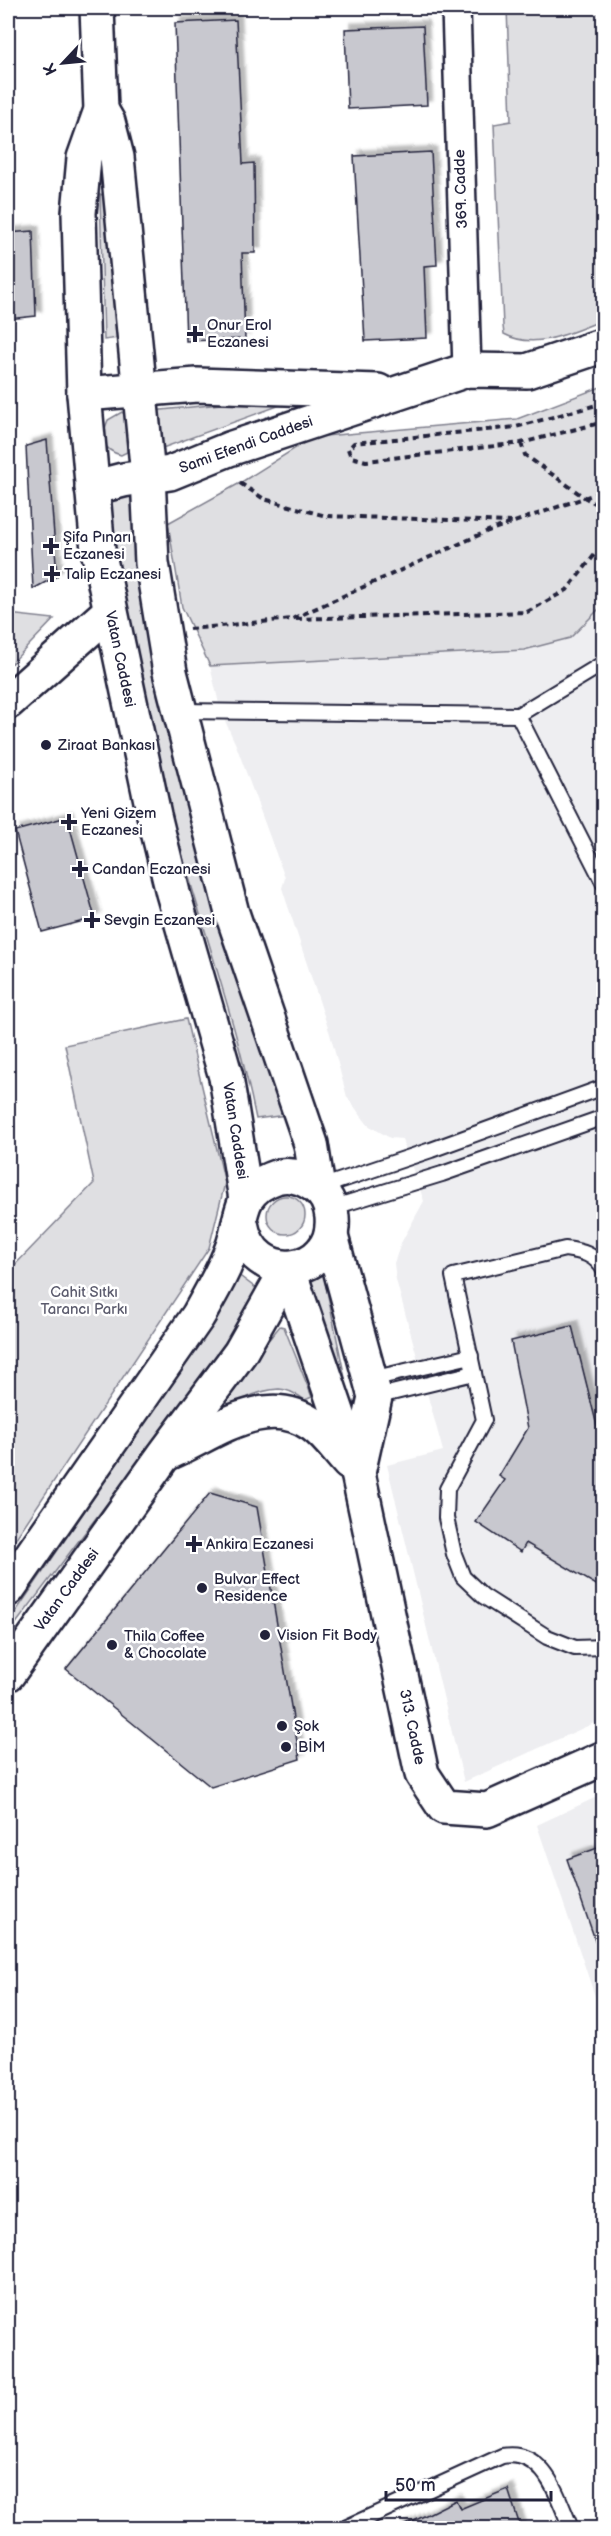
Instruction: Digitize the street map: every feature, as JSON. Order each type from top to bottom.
[{"type":"main road","name":"Vatan Caddesi","points":[[8,1674],[164,1455],[240,1353],[288,1268],[272,1265],[252,1252],[246,1243],[244,1211],[226,1077],[173,893],[154,815],[98,550],[84,394],[80,189],[84,158],[101,110],[97,8]]},
{"type":"main road","name":"Vatan Caddesi","points":[[101,110],[108,122],[117,158],[148,476],[152,563],[179,711],[232,913],[311,1144],[326,1210]]},
{"type":"main road","name":"Sami Efendi Caddesi","points":[[92,488],[170,473],[229,449],[467,370],[528,371],[603,345]]},
{"type":"main road","name":"Sami Efendi Caddesi","points":[[84,394],[197,385],[397,392]]},
{"type":"main road","points":[[8,702],[110,611]]},
{"type":"main road","name":"Vatan Caddesi","points":[[8,1589],[198,1316],[222,1272],[244,1211],[255,1188],[266,1180],[281,1176],[295,1176],[326,1210]]},
{"type":"main road","points":[[288,1268],[313,1260],[322,1251],[326,1210]]},
{"type":"main road","name":"313. Cadde","points":[[326,1210],[373,1388],[358,1473]]},
{"type":"main road","name":"313. Cadde","points":[[288,1268],[358,1473],[422,1774],[444,1807],[487,1810],[603,1758]]},
{"type":"main road","points":[[164,1455],[241,1418],[277,1411],[314,1425],[358,1473]]},
{"type":"street","name":"369. Cadde","points":[[456,8],[467,370]]},
{"type":"lane","points":[[179,711],[518,715],[603,663]]},
{"type":"lane","points":[[518,715],[603,884]]},
{"type":"lane","points":[[326,1210],[431,1150],[603,1087]]},
{"type":"lane","points":[[326,1210],[442,1174],[603,1117]]},
{"type":"lane","points":[[603,1270],[599,1261],[583,1251],[565,1249],[453,1276],[484,1420],[447,1489],[446,1518],[454,1554],[463,1577],[483,1596],[547,1637],[575,1648],[603,1647]]},
{"type":"lane","points":[[373,1388],[471,1356]]},
{"type":"lane","points":[[373,1388],[474,1373]]},
{"type":"lane","points":[[345,2529],[502,2456],[510,2455],[528,2458],[542,2469],[571,2529]]},
{"type":"path","points":[[603,403],[516,427],[354,443],[348,449],[351,457],[366,461],[521,443],[603,422]]},
{"type":"path","points":[[521,443],[525,454],[603,508]]},
{"type":"path","points":[[240,483],[264,499],[326,516],[515,522]]},
{"type":"path","points":[[292,619],[488,531],[603,490]]},
{"type":"path","points":[[164,632],[292,619],[527,612],[567,590],[596,553],[603,550]]},
{"type":"shaded area","points":[[603,605],[603,1719],[464,1782],[387,1465],[443,1451],[396,1280],[394,1263],[401,1243],[424,1201],[402,1139],[390,1138],[368,1125],[347,1097],[330,1034],[282,888],[285,878],[236,745],[221,712],[210,666],[524,650],[570,638]]},
{"type":"shaded area","points":[[603,1794],[603,2020],[537,1825]]},
{"type":"green space","points":[[507,8],[603,8],[603,320],[554,338],[541,340],[516,339],[504,334],[503,326],[494,124],[511,121]]},
{"type":"green space","points":[[100,194],[105,196],[118,338],[104,340]]},
{"type":"green space","points":[[603,386],[603,605],[570,638],[524,650],[210,666],[182,607],[168,523],[240,483],[313,437],[517,419]]},
{"type":"green space","points":[[289,397],[289,402],[157,450],[152,411]]},
{"type":"green space","points":[[122,412],[126,416],[127,452],[121,455],[114,453],[106,446],[104,432],[108,420]]},
{"type":"green space","points":[[134,495],[135,551],[140,600],[154,666],[286,1115],[256,1119],[232,1020],[159,768],[130,633],[108,498]]},
{"type":"green space","points":[[8,614],[54,619],[8,667]]},
{"type":"green space","name":"Cahit Sıtkı Tarancı Parkı","points":[[186,1019],[225,1183],[209,1248],[8,1550],[8,1272],[94,1183],[65,1045]]},
{"type":"green space","points":[[286,1196],[299,1202],[305,1215],[299,1228],[286,1234],[273,1228],[267,1215],[273,1202]]},
{"type":"green space","points":[[322,1267],[346,1383],[343,1385],[300,1286]]},
{"type":"green space","points":[[237,1274],[261,1292],[165,1427],[8,1634],[8,1623],[201,1341]]},
{"type":"green space","points":[[280,1326],[284,1327],[312,1397],[305,1400],[286,1390],[268,1390],[247,1397],[198,1426]]},
{"type":"building","points":[[236,20],[243,164],[254,163],[255,253],[242,253],[245,339],[186,341],[175,23]]},
{"type":"building","points":[[423,26],[427,105],[348,109],[345,29]]},
{"type":"building","points":[[431,152],[437,265],[424,266],[427,338],[365,341],[354,156]]},
{"type":"building","points":[[33,231],[36,316],[8,319],[8,233]]},
{"type":"building","points":[[47,440],[57,576],[33,589],[26,446]]},
{"type":"building","points":[[67,817],[95,918],[42,932],[15,831]]},
{"type":"building","points":[[572,1326],[598,1430],[603,1433],[603,1589],[526,1543],[521,1552],[476,1522],[505,1480],[499,1476],[528,1428],[511,1341]]},
{"type":"building","name":"Bulvar Effect Residence","points":[[210,1493],[257,1507],[300,1759],[211,1787],[66,1669]]},
{"type":"building","points":[[603,1846],[603,1957],[601,1957],[567,1859]]},
{"type":"building","points":[[508,2489],[521,2529],[398,2529],[456,2500],[460,2509]]},
{"type":"place","name":"Onur Erol Eczanesi","points":[[195,334]]},
{"type":"place","name":"Şifa Pınarı Eczanesi","points":[[51,546]]},
{"type":"place","name":"Talip Eczanesi","points":[[52,574]]},
{"type":"place","name":"Ziraat Bankası","points":[[46,745]]},
{"type":"place","name":"Yeni Gizem Eczanesi","points":[[69,822]]},
{"type":"place","name":"Candan Eczanesi","points":[[80,869]]},
{"type":"place","name":"Sevgin Eczanesi","points":[[92,920]]},
{"type":"place","name":"Ankira Eczanesi","points":[[194,1544]]},
{"type":"place","name":"Bulvar Effect Residence","points":[[202,1588]]},
{"type":"place","name":"Vision Fit Body","points":[[265,1635]]},
{"type":"place","name":"Thila Coffee & Chocolate","points":[[112,1645]]},
{"type":"place","name":"Şok","points":[[282,1726]]},
{"type":"place","name":"BİM","points":[[286,1747]]}]
